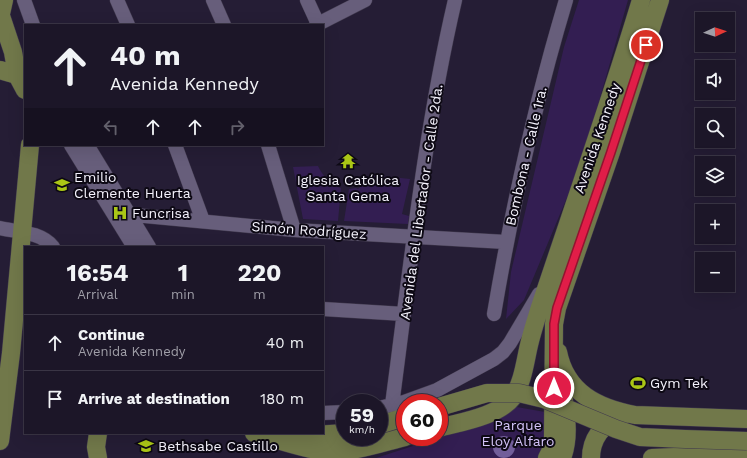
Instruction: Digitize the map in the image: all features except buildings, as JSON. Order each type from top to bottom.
[{"type":"main road","name":"Avenida Kennedy","points":[[448,425],[489,414],[512,398],[521,382],[533,328],[617,80],[641,0]]},
{"type":"main road","name":"Avenida Kennedy","points":[[554,324],[557,308],[611,152],[660,0]]},
{"type":"main road","points":[[2,11],[13,52],[14,79]]},
{"type":"main road","points":[[0,441],[12,354],[30,146]]},
{"type":"main road","points":[[554,324],[567,430],[565,450],[562,458]]},
{"type":"main road","points":[[548,458],[553,446],[554,436],[554,324]]},
{"type":"main road","points":[[556,343],[559,358],[564,371],[574,386],[590,399],[605,407],[617,412],[635,415]]},
{"type":"main road","points":[[448,404],[486,393],[519,393],[544,399],[616,429],[640,437],[685,440],[747,441]]},
{"type":"main road","points":[[591,458],[594,442],[600,432],[608,422],[624,416],[635,415],[747,419]]},
{"type":"main road","points":[[257,434],[300,447],[330,451],[357,449],[396,439]]},
{"type":"main road","points":[[308,434],[336,434]]},
{"type":"main road","points":[[652,458],[747,458]]},
{"type":"street","points":[[24,0],[33,24]]},
{"type":"street","points":[[117,0],[128,24]]},
{"type":"street","points":[[213,0],[224,24]]},
{"type":"street","points":[[307,0],[317,24],[365,0]]},
{"type":"street","name":"Avenida del Libertador - Calle 2da.","points":[[388,396],[404,314],[413,237],[443,51],[455,0]]},
{"type":"street","name":"Bombona - Calle 1ra.","points":[[494,314],[506,242],[540,94],[566,0]]},
{"type":"street","points":[[72,146],[133,246]]},
{"type":"street","points":[[88,146],[148,246]]},
{"type":"street","points":[[175,146],[203,221]]},
{"type":"street","points":[[268,146],[294,230]]},
{"type":"street","name":"Simón Rodríguez","points":[[113,213],[294,230],[506,242]]},
{"type":"street","points":[[0,228],[40,236],[48,240],[52,246]]},
{"type":"street","points":[[388,405],[422,396],[437,390],[484,365],[503,352],[510,343],[550,275]]},
{"type":"street","points":[[324,309],[404,314]]},
{"type":"street","points":[[324,413],[336,412]]},
{"type":"green space","points":[[579,0],[628,0],[581,164],[524,300],[506,319],[511,272],[564,47]]},
{"type":"green space","points":[[318,166],[328,180],[341,188],[338,221],[303,219],[293,167]]},
{"type":"green space","points":[[373,175],[410,179],[402,214],[409,216],[408,224],[344,221],[349,189],[358,189]]},
{"type":"green space","name":"Parque Eloy Alfaro","points":[[511,406],[545,412],[545,453],[540,458],[376,458],[413,446],[448,446],[448,435],[490,421]]},
{"type":"shaded area","points":[[504,436],[512,439],[515,447],[512,455],[504,458],[496,455],[493,447],[496,439]]},
{"type":"place","name":"Iglesia Católica Santa Gema","points":[[348,161]]},
{"type":"place","name":"Emilio Clemente Huerta","points":[[62,185]]},
{"type":"place","name":"Funcrisa","points":[[120,213]]},
{"type":"place","name":"Gym Tek","points":[[638,383]]},
{"type":"place","name":"Bethsabe Castillo","points":[[146,446]]},
{"type":"route","points":[[554,388],[554,324],[557,308],[646,45]]}]
